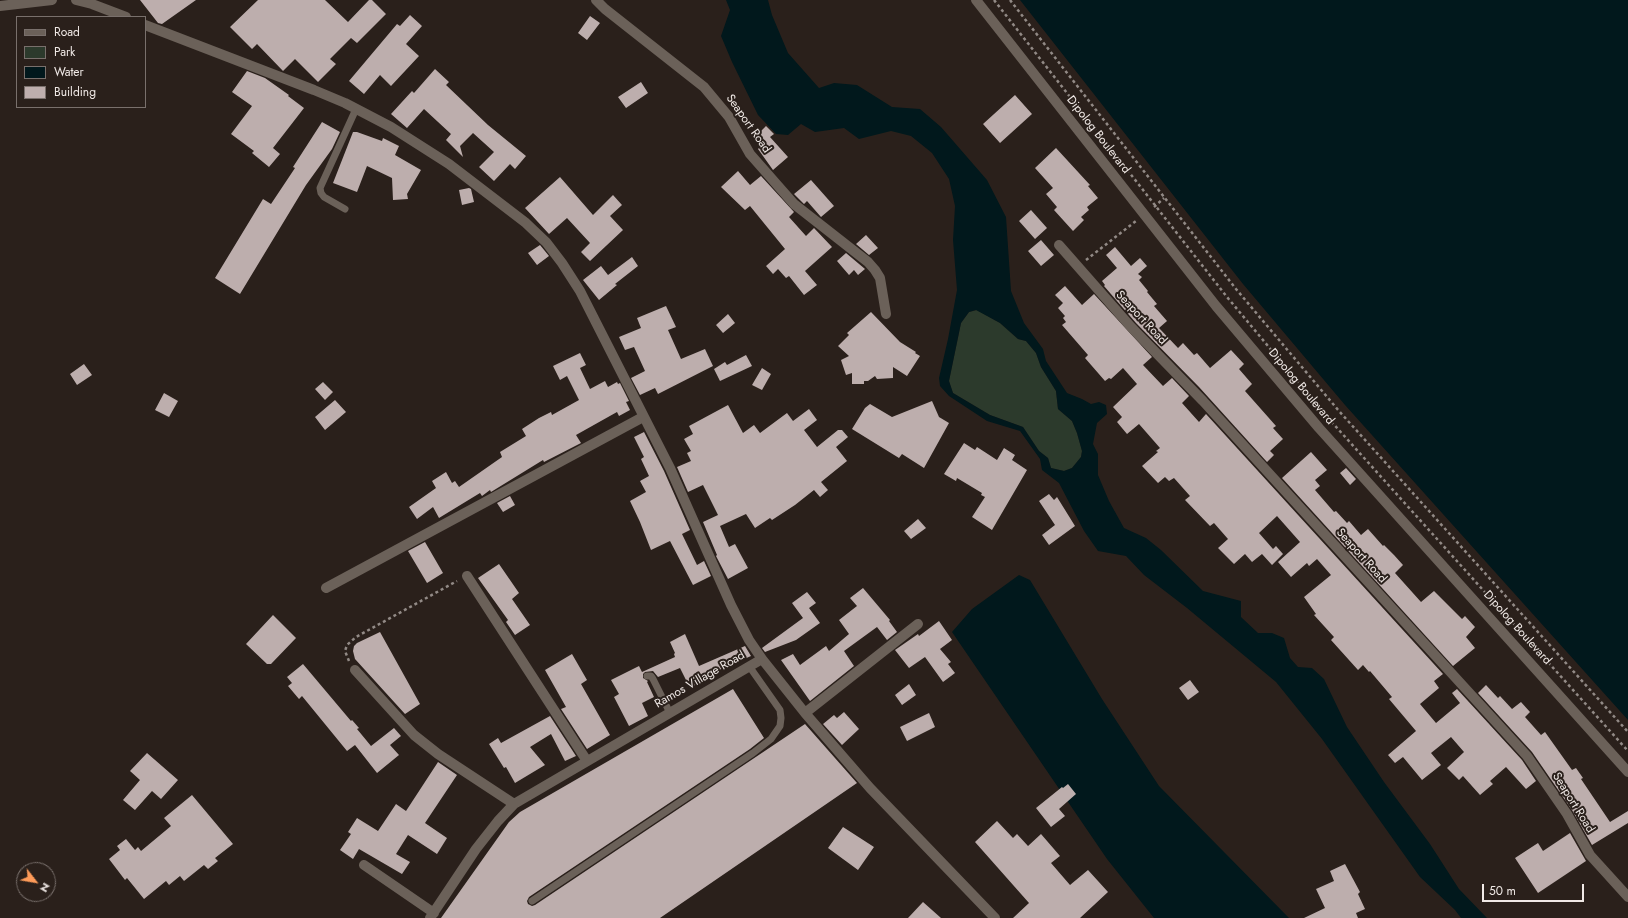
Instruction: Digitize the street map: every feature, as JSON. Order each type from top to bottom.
[{"type":"street","points":[[0,6],[52,0]]},
{"type":"street","points":[[76,0],[92,4],[123,16]]},
{"type":"street","name":"Seaport Road","points":[[596,0],[628,28],[704,88],[729,117],[750,154],[794,204],[868,262],[876,270],[880,278],[886,314]]},
{"type":"street","name":"Dipolog Boulevard","points":[[976,0],[1216,306],[1319,428],[1628,772]]},
{"type":"street","points":[[146,25],[314,90],[356,109],[420,144],[449,164],[526,223],[546,242],[580,291],[670,468],[731,605],[749,640],[762,659]]},
{"type":"street","name":"Seaport Road","points":[[1059,245],[1131,327],[1203,401],[1527,756],[1567,814],[1590,855],[1628,897]]},
{"type":"street","points":[[326,588],[643,417]]},
{"type":"street","points":[[468,576],[587,761]]},
{"type":"street","points":[[805,713],[918,624]]},
{"type":"street","name":"Ramos Village Road","points":[[432,915],[476,849],[498,821],[514,804],[762,659],[805,713],[870,788],[996,918]]},
{"type":"street","points":[[355,670],[414,735],[438,754],[514,804]]},
{"type":"street","points":[[364,865],[432,915]]},
{"type":"lane","points":[[345,209],[324,197],[320,188],[356,109]]},
{"type":"lane","points":[[532,901],[753,753],[771,739],[780,726],[780,710],[749,666]]},
{"type":"lane","points":[[647,676],[651,676],[653,679],[670,713]]},
{"type":"path","points":[[994,0],[1232,303],[1329,419],[1628,751]]},
{"type":"path","points":[[1010,0],[1231,283],[1328,398],[1628,732]]},
{"type":"path","points":[[1078,267],[1144,215]]},
{"type":"path","points":[[355,670],[346,656],[345,651],[350,640],[468,576]]},
{"type":"green space","points":[[977,310],[1000,323],[1018,339],[1026,341],[1036,353],[1041,367],[1056,391],[1058,409],[1072,421],[1077,433],[1082,451],[1081,457],[1072,468],[1064,471],[1051,468],[1048,458],[1039,451],[1023,427],[990,415],[953,393],[949,381],[961,323],[969,312]]},
{"type":"water","points":[[726,0],[768,0],[772,15],[788,53],[819,88],[834,83],[857,85],[892,107],[920,109],[941,127],[987,180],[1006,217],[1011,291],[1024,323],[1043,349],[1046,361],[1067,393],[1091,404],[1099,402],[1106,405],[1107,414],[1097,423],[1093,444],[1098,454],[1098,475],[1109,501],[1124,528],[1146,538],[1161,550],[1203,591],[1241,601],[1241,617],[1258,633],[1272,633],[1284,638],[1290,658],[1298,667],[1312,668],[1324,679],[1347,727],[1384,782],[1430,844],[1459,889],[1487,918],[1461,918],[1455,910],[1420,877],[1322,739],[1276,682],[1187,608],[1144,575],[1126,556],[1098,551],[1084,531],[1059,483],[1042,470],[1040,459],[1020,431],[987,421],[949,396],[940,386],[939,378],[957,290],[953,240],[955,206],[949,179],[932,153],[911,136],[891,131],[859,139],[844,128],[815,132],[801,124],[788,135],[776,134],[758,115],[721,36],[730,10]],"holes":[[[976,310],[1000,323],[1018,339],[1026,341],[1036,353],[1041,367],[1056,391],[1058,409],[1072,421],[1082,451],[1081,457],[1072,468],[1064,471],[1051,468],[1048,458],[1039,451],[1023,427],[990,415],[953,393],[949,381],[961,323],[969,312]]]},
{"type":"water","points":[[1020,0],[1628,0],[1628,720],[1345,405],[1243,284]]},
{"type":"water","points":[[1019,575],[1030,580],[1102,699],[1159,786],[1289,918],[1154,918],[1107,859],[952,632],[972,609]]},
{"type":"building","points":[[140,0],[196,0],[162,24],[158,23]]},
{"type":"building","points":[[258,0],[325,0],[348,22],[369,0],[372,0],[386,14],[357,43],[351,38],[330,59],[336,64],[318,82],[295,59],[283,71],[257,44],[252,49],[230,27]]},
{"type":"building","points":[[410,15],[422,26],[406,44],[419,56],[391,86],[380,75],[364,94],[349,81],[397,24],[400,26]]},
{"type":"building","points":[[590,16],[600,23],[587,40],[578,33]]},
{"type":"building","points":[[435,69],[449,82],[446,85],[488,125],[526,156],[515,169],[510,164],[494,181],[479,167],[494,152],[473,133],[460,146],[463,157],[446,140],[451,134],[424,109],[407,128],[391,114],[412,91],[414,93]]},
{"type":"building","points":[[247,71],[265,78],[304,108],[273,148],[280,154],[269,167],[252,153],[254,151],[231,134],[252,106],[232,92]]},
{"type":"building","points":[[641,82],[648,93],[626,108],[618,97]]},
{"type":"building","points":[[1015,95],[1032,114],[1000,143],[983,124]]},
{"type":"building","points":[[322,122],[340,132],[332,149],[306,185],[240,294],[215,278],[263,199],[271,204],[295,168],[293,167]]},
{"type":"building","points":[[766,126],[774,134],[770,137],[788,157],[773,170],[758,149],[762,145],[755,137]]},
{"type":"building","points":[[353,132],[382,141],[383,138],[399,146],[395,155],[421,170],[407,194],[408,199],[393,200],[392,178],[367,166],[357,192],[333,183]]},
{"type":"building","points":[[1056,148],[1090,185],[1088,186],[1098,198],[1087,207],[1089,210],[1081,217],[1084,220],[1073,231],[1054,210],[1057,207],[1046,194],[1053,188],[1035,168]]},
{"type":"building","points":[[738,171],[750,185],[761,176],[794,212],[789,217],[806,236],[814,228],[832,247],[805,271],[817,285],[804,295],[789,276],[786,278],[778,269],[773,274],[766,266],[785,249],[750,206],[745,210],[721,187]]},
{"type":"building","points":[[560,177],[593,215],[613,195],[622,205],[610,216],[623,230],[590,261],[581,252],[590,243],[567,218],[549,234],[525,208]]},
{"type":"building","points":[[811,180],[834,206],[821,217],[807,201],[804,204],[794,194]]},
{"type":"building","points":[[471,189],[474,202],[462,205],[459,190]]},
{"type":"building","points":[[1031,210],[1047,228],[1035,239],[1019,221]]},
{"type":"building","points":[[866,235],[878,248],[869,255],[856,244]]},
{"type":"building","points":[[1041,240],[1054,255],[1041,266],[1028,251]]},
{"type":"building","points":[[540,245],[549,256],[537,265],[528,253]]},
{"type":"building","points":[[1115,247],[1131,266],[1140,258],[1147,266],[1138,274],[1142,277],[1139,280],[1157,304],[1154,306],[1167,321],[1159,328],[1178,348],[1183,343],[1194,355],[1197,353],[1210,368],[1231,350],[1244,364],[1239,369],[1252,384],[1245,391],[1276,426],[1273,428],[1283,439],[1270,451],[1274,455],[1267,462],[1199,387],[1136,323],[1104,286],[1105,285],[1102,281],[1117,268],[1106,255]]},
{"type":"building","points":[[846,253],[865,269],[858,275],[854,270],[849,275],[837,261]]},
{"type":"building","points":[[632,257],[638,266],[615,284],[617,285],[599,300],[583,280],[601,266],[608,275]]},
{"type":"building","points":[[1065,286],[1082,305],[1094,294],[1152,357],[1143,365],[1163,386],[1172,378],[1189,396],[1182,403],[1199,422],[1206,414],[1443,674],[1434,681],[1439,688],[1420,704],[1436,723],[1460,703],[1452,693],[1457,689],[1522,760],[1536,781],[1526,789],[1506,767],[1490,781],[1493,784],[1480,795],[1463,776],[1459,780],[1447,768],[1464,752],[1451,737],[1431,753],[1441,765],[1422,780],[1403,757],[1395,763],[1388,755],[1416,731],[1389,699],[1392,697],[1370,671],[1369,672],[1363,665],[1358,670],[1331,640],[1334,637],[1314,615],[1316,614],[1304,597],[1331,575],[1317,559],[1309,566],[1307,563],[1291,577],[1278,562],[1300,542],[1277,516],[1259,533],[1273,549],[1276,546],[1283,554],[1272,565],[1262,554],[1252,562],[1245,554],[1234,564],[1218,548],[1228,539],[1214,523],[1210,526],[1185,500],[1190,496],[1174,478],[1169,481],[1165,477],[1158,483],[1142,466],[1158,452],[1156,451],[1160,448],[1139,424],[1127,434],[1117,422],[1122,417],[1113,407],[1137,384],[1123,368],[1111,379],[1109,378],[1105,381],[1085,358],[1088,355],[1062,325],[1066,322],[1063,318],[1065,316],[1058,308],[1063,303],[1055,295]]},
{"type":"building","points":[[666,306],[676,327],[668,330],[681,359],[705,349],[713,366],[658,394],[655,388],[640,395],[631,378],[645,371],[634,347],[625,350],[619,337],[641,328],[637,318]]},
{"type":"building","points":[[871,312],[900,342],[920,356],[907,376],[893,367],[893,378],[877,379],[875,376],[868,381],[864,381],[864,384],[852,384],[852,373],[846,375],[841,360],[849,356],[838,346],[849,335],[847,333]]},
{"type":"building","points":[[728,314],[735,323],[723,333],[716,325]]},
{"type":"building","points":[[580,353],[586,365],[580,368],[590,389],[605,381],[608,387],[617,382],[618,384],[620,383],[629,401],[626,402],[630,410],[619,416],[617,412],[576,435],[581,443],[544,462],[543,460],[491,492],[490,490],[482,496],[480,493],[439,518],[433,507],[417,519],[409,507],[436,488],[432,481],[446,472],[452,483],[455,481],[459,487],[502,457],[500,452],[526,436],[522,429],[539,418],[551,412],[552,415],[579,400],[567,376],[560,380],[553,366]]},
{"type":"building","points":[[746,355],[752,366],[720,381],[714,369],[725,362],[727,365]]},
{"type":"building","points":[[84,364],[92,375],[77,385],[70,374]]},
{"type":"building","points":[[762,368],[771,374],[762,390],[752,385]]},
{"type":"building","points":[[323,382],[333,392],[325,400],[315,389]]},
{"type":"building","points":[[164,393],[178,401],[169,417],[155,410]]},
{"type":"building","points":[[335,400],[346,412],[325,430],[315,417]]},
{"type":"building","points":[[932,401],[939,417],[949,423],[924,468],[902,454],[899,458],[852,429],[865,408],[870,404],[892,417]]},
{"type":"building","points":[[728,405],[743,433],[754,425],[760,433],[787,413],[793,421],[809,409],[817,420],[804,430],[817,447],[838,430],[842,430],[848,437],[836,447],[847,461],[821,482],[828,490],[820,497],[814,490],[772,520],[770,518],[755,528],[746,514],[720,526],[729,547],[735,544],[748,568],[728,579],[716,556],[717,555],[703,522],[718,515],[703,485],[688,492],[677,467],[691,461],[687,453],[691,451],[684,439],[693,434],[689,426]]},
{"type":"building","points":[[644,432],[664,471],[690,530],[682,534],[697,565],[704,561],[711,576],[693,585],[670,541],[651,550],[630,501],[646,492],[640,481],[649,476],[641,459],[644,457],[634,437]]},
{"type":"building","points":[[964,443],[975,450],[977,447],[997,460],[1004,448],[1015,455],[1012,460],[1027,470],[992,530],[972,517],[985,497],[981,495],[982,493],[957,478],[956,481],[944,474]]},
{"type":"building","points":[[1311,452],[1327,470],[1315,480],[1320,486],[1315,490],[1334,512],[1336,511],[1347,523],[1349,521],[1361,535],[1368,529],[1383,546],[1384,545],[1394,555],[1403,565],[1395,573],[1421,602],[1434,591],[1462,619],[1465,616],[1475,627],[1466,637],[1475,648],[1453,666],[1282,478]]},
{"type":"building","points":[[1346,468],[1356,479],[1350,485],[1340,473]]},
{"type":"building","points":[[1049,494],[1054,500],[1057,497],[1075,526],[1049,545],[1042,535],[1055,525],[1039,501]]},
{"type":"building","points":[[510,496],[515,505],[503,512],[497,503]]},
{"type":"building","points":[[918,519],[926,528],[911,539],[904,531]]},
{"type":"building","points":[[425,542],[443,573],[427,583],[408,551]]},
{"type":"building","points":[[499,564],[519,593],[512,599],[530,625],[515,635],[506,622],[508,620],[478,578]]},
{"type":"building","points":[[863,588],[890,620],[889,621],[897,632],[887,640],[877,627],[844,651],[854,666],[810,701],[781,660],[793,654],[800,665],[826,646],[829,651],[849,634],[839,620],[857,606],[850,598]]},
{"type":"building","points":[[807,592],[816,603],[809,608],[820,623],[796,640],[765,652],[762,648],[803,618],[792,603]]},
{"type":"building","points":[[273,615],[296,638],[271,664],[267,664],[246,644]]},
{"type":"building","points":[[939,621],[952,640],[940,649],[951,662],[948,664],[955,673],[943,682],[925,657],[909,668],[895,650],[918,634],[919,636]]},
{"type":"building","points":[[380,632],[420,704],[405,714],[355,659],[353,651],[354,646],[357,643]]},
{"type":"building","points":[[685,634],[699,666],[745,646],[751,656],[703,677],[704,680],[690,688],[680,668],[658,677],[653,671],[645,672],[643,674],[643,678],[648,681],[647,682],[654,697],[642,703],[648,716],[629,726],[614,697],[619,694],[611,680],[639,666],[642,672],[675,657],[675,653],[670,642]]},
{"type":"building","points":[[572,654],[587,680],[581,684],[610,735],[587,749],[561,709],[566,707],[545,670]]},
{"type":"building","points":[[303,664],[351,721],[352,720],[359,728],[357,729],[371,746],[394,728],[401,736],[390,745],[399,755],[377,773],[355,745],[347,751],[302,696],[299,699],[288,686],[292,683],[287,677]]},
{"type":"building","points":[[1190,680],[1199,692],[1188,700],[1179,688]]},
{"type":"building","points":[[909,684],[916,695],[902,705],[895,695]]},
{"type":"building","points":[[1486,685],[1498,698],[1500,696],[1512,709],[1521,702],[1530,712],[1525,717],[1541,735],[1545,732],[1572,770],[1576,768],[1583,778],[1581,779],[1610,822],[1628,811],[1628,823],[1592,845],[1572,810],[1532,752],[1478,693]]},
{"type":"building","points":[[733,689],[764,738],[750,749],[529,897],[527,901],[528,904],[532,906],[535,905],[805,724],[857,783],[660,918],[441,918],[509,822],[520,812]]},
{"type":"building","points":[[844,712],[859,729],[842,745],[823,724],[834,715],[837,718]]},
{"type":"building","points":[[929,713],[935,727],[907,741],[900,727]]},
{"type":"building","points":[[550,716],[576,756],[565,761],[551,734],[530,747],[545,765],[515,783],[506,767],[504,768],[489,744],[498,738],[501,743]]},
{"type":"building","points":[[147,753],[178,780],[161,799],[152,791],[135,810],[123,800],[140,780],[130,771]]},
{"type":"building","points":[[438,762],[457,775],[425,823],[447,838],[437,854],[408,835],[396,854],[410,862],[402,874],[359,849],[353,859],[340,850],[351,834],[348,832],[357,818],[378,831],[396,804],[406,811]]},
{"type":"building","points":[[1068,784],[1076,794],[1059,809],[1065,816],[1051,827],[1036,808]]},
{"type":"building","points":[[192,795],[233,844],[215,858],[218,861],[208,869],[204,865],[184,881],[180,876],[169,885],[166,881],[144,899],[127,878],[125,880],[109,859],[120,850],[117,846],[126,839],[135,850],[138,847],[141,851],[171,826],[164,818]]},
{"type":"building","points":[[997,821],[1013,838],[1017,834],[1028,846],[1041,834],[1060,856],[1051,863],[1070,885],[1088,870],[1108,892],[1080,918],[1013,918],[1029,903],[975,842]]},
{"type":"building","points":[[843,827],[874,847],[858,870],[828,848]]},
{"type":"building","points":[[1570,833],[1586,861],[1538,893],[1515,858],[1538,843],[1543,851]]},
{"type":"building","points":[[1345,864],[1360,892],[1358,894],[1365,909],[1356,913],[1358,918],[1304,918],[1325,908],[1316,889],[1334,881],[1330,871]]},
{"type":"building","points":[[923,902],[941,918],[908,918]]}]
